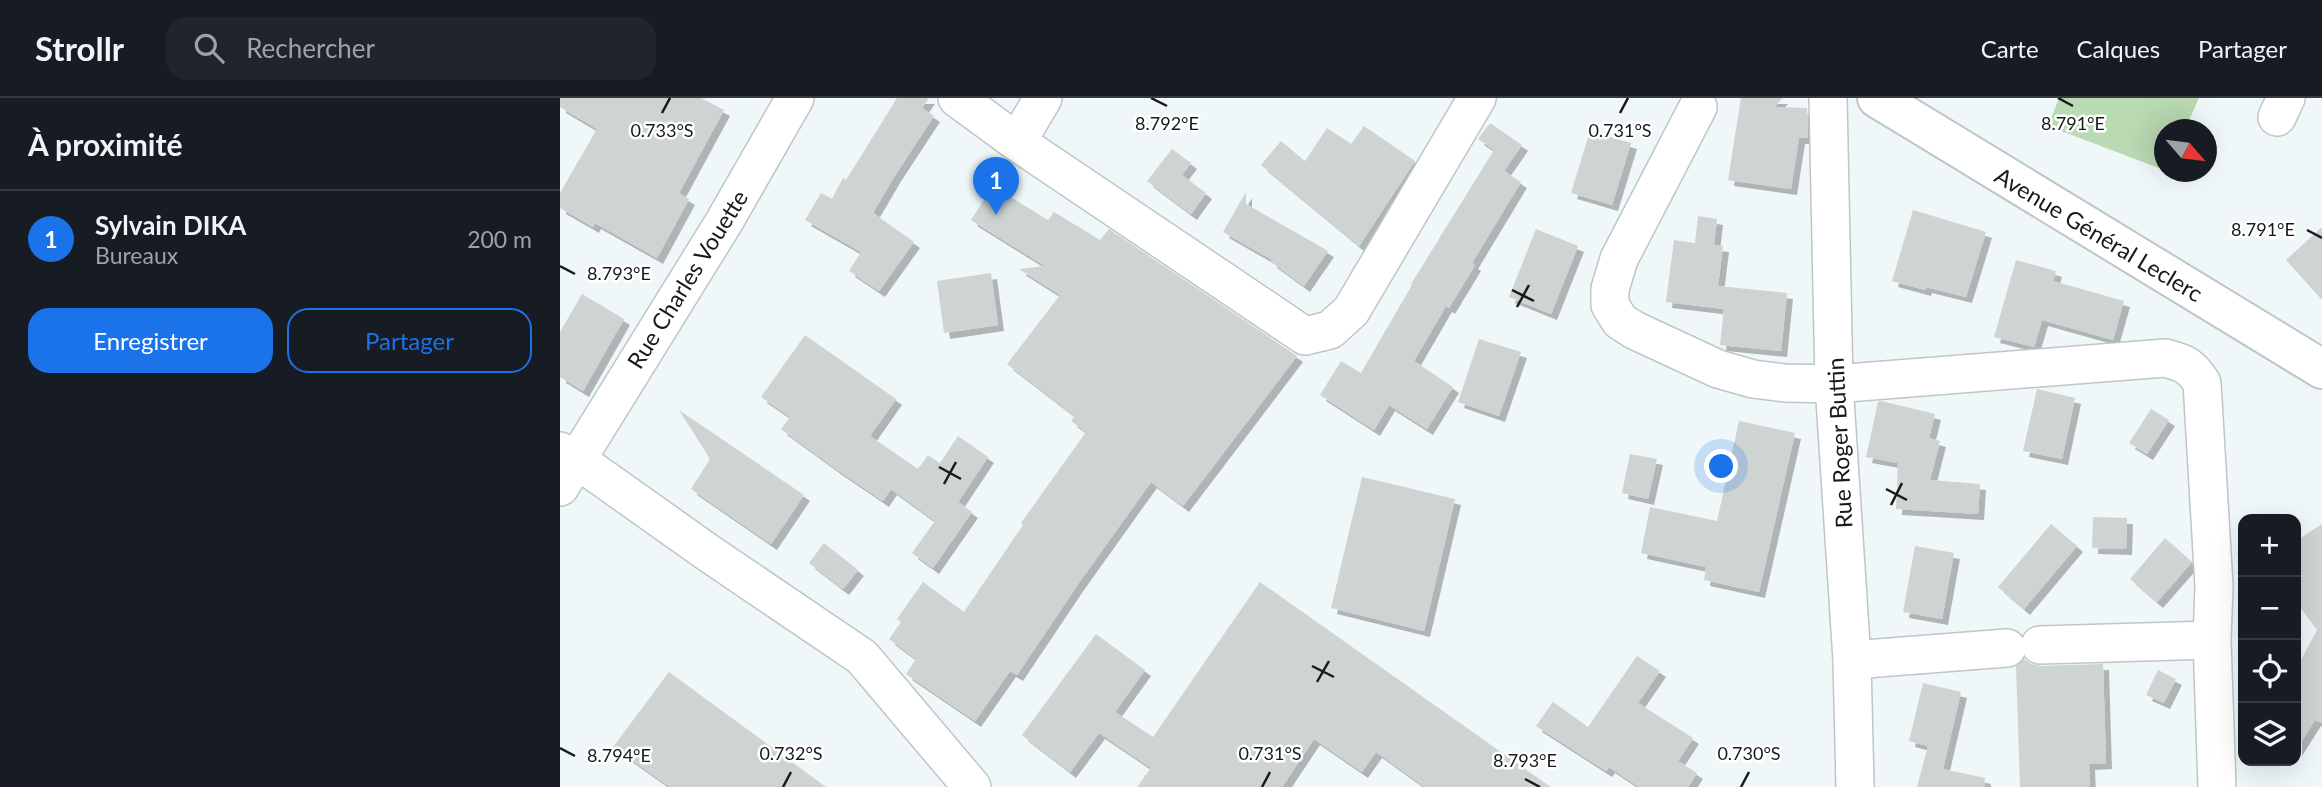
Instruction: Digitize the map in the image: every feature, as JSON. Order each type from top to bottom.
[{"type":"main road","name":"Avenue Général Leclerc","points":[[1877,98],[2322,369]]},
{"type":"street","name":"Rue Charles Vouette","points":[[565,466],[724,222],[795,98]]},
{"type":"street","points":[[957,98],[1017,142],[1305,335],[1330,330],[1351,311],[1477,98]]},
{"type":"street","points":[[1017,142],[1043,98]]},
{"type":"street","name":"Rue Roger Buttin","points":[[1828,98],[1834,384],[1852,660],[1855,787]]},
{"type":"street","points":[[1698,107],[1619,260],[1610,289],[1610,304],[1620,321],[1634,330],[1718,369],[1753,379],[1784,383],[1834,384],[2165,358],[2184,363],[2195,372],[2202,383],[2214,586],[2212,640],[2217,787]]},
{"type":"street","points":[[565,466],[707,552],[862,657],[972,787]]},
{"type":"street","points":[[1852,660],[2024,647],[2212,640]]},
{"type":"green space","points":[[2059,98],[2199,98],[2190,119],[2154,119],[2154,166],[2048,126]]},
{"type":"building","points":[[560,98],[701,98],[724,110],[679,193],[689,199],[657,258],[595,223],[593,227],[560,208],[560,193],[597,129],[560,107]]},
{"type":"building","points":[[897,98],[929,98],[922,108],[934,116],[873,213],[914,242],[879,291],[849,271],[861,252],[805,220],[821,193],[832,199],[843,178],[846,180]]},
{"type":"building","points":[[1741,98],[1782,98],[1775,107],[1807,108],[1808,138],[1799,138],[1791,189],[1728,180]]},
{"type":"building","points":[[1490,123],[1522,145],[1504,171],[1521,182],[1472,263],[1475,265],[1449,308],[1446,306],[1414,361],[1453,387],[1427,429],[1389,405],[1374,430],[1320,395],[1341,361],[1361,373],[1411,284],[1494,150],[1478,139]]},
{"type":"building","points":[[1364,126],[1415,161],[1359,246],[1261,165],[1281,141],[1305,161],[1327,128],[1351,144]]},
{"type":"building","points":[[1590,131],[1631,143],[1612,205],[1571,193]]},
{"type":"building","points":[[1172,149],[1191,163],[1182,175],[1206,193],[1191,214],[1147,181]]},
{"type":"building","points":[[993,186],[1048,220],[1054,212],[1100,240],[1109,229],[1297,356],[1183,506],[1151,482],[1017,675],[1010,671],[975,721],[906,674],[916,659],[889,639],[901,622],[897,619],[923,582],[964,612],[1023,525],[1021,523],[1086,432],[1071,421],[1075,416],[1007,364],[1060,295],[1019,269],[1045,266],[971,220]]},
{"type":"building","points":[[1246,192],[1246,204],[1328,251],[1304,286],[1271,262],[1272,260],[1223,232]]},
{"type":"building","points":[[1913,210],[1986,232],[1966,297],[1892,281]]},
{"type":"building","points":[[1698,216],[1717,219],[1714,245],[1723,246],[1718,286],[1787,293],[1781,351],[1720,345],[1724,309],[1666,302],[1674,240],[1695,243]]},
{"type":"building","points":[[2322,227],[2322,300],[2286,260]]},
{"type":"building","points":[[1536,229],[1578,246],[1551,314],[1509,297]]},
{"type":"building","points":[[2016,260],[2056,271],[2053,281],[2124,301],[2113,340],[2042,320],[2034,347],[1994,337]]},
{"type":"building","points":[[991,273],[998,325],[944,333],[937,281]]},
{"type":"building","points":[[582,294],[624,319],[583,391],[560,377],[560,332]]},
{"type":"building","points":[[805,335],[896,399],[870,436],[918,469],[928,455],[940,463],[958,436],[988,457],[958,502],[972,512],[933,568],[912,553],[935,521],[891,489],[883,501],[836,469],[781,429],[790,417],[761,397]]},
{"type":"building","points":[[1479,339],[1521,352],[1499,416],[1458,402]]},
{"type":"building","points":[[2037,389],[2075,398],[2062,459],[2023,451]]},
{"type":"building","points":[[1878,402],[1935,414],[1929,438],[1940,441],[1930,480],[1980,484],[1978,514],[1896,509],[1898,463],[1866,457]]},
{"type":"building","points":[[2151,409],[2169,420],[2147,454],[2129,443]]},
{"type":"building","points":[[679,410],[804,495],[771,544],[691,489],[710,459]]},
{"type":"building","points":[[1739,421],[1795,433],[1759,592],[1704,580],[1706,567],[1641,553],[1650,507],[1717,521]]},
{"type":"building","points":[[1630,454],[1657,459],[1648,499],[1622,493]]},
{"type":"building","points":[[1362,477],[1455,499],[1424,631],[1331,608]]},
{"type":"building","points":[[2093,517],[2127,518],[2126,549],[2092,548]]},
{"type":"building","points":[[2051,524],[2077,546],[2024,609],[1998,587]]},
{"type":"building","points":[[2322,524],[2322,723],[2315,720],[2301,742],[2301,660],[2317,630],[2301,609],[2301,538]]},
{"type":"building","points":[[2165,538],[2192,562],[2157,602],[2130,579]]},
{"type":"building","points":[[824,543],[858,570],[843,589],[809,563]]},
{"type":"building","points":[[1915,546],[1954,553],[1942,619],[1903,612]]},
{"type":"building","points":[[1260,582],[1551,787],[1425,787],[1376,752],[1362,772],[1314,739],[1282,787],[1137,787],[1151,768],[1099,733],[1070,772],[1022,735],[1096,634],[1145,670],[1115,712],[1153,737]]},
{"type":"building","points":[[1637,656],[1660,671],[1638,703],[1693,738],[1678,761],[1697,773],[1688,787],[1639,787],[1609,767],[1606,771],[1536,726],[1553,702],[1588,727]]},
{"type":"building","points":[[2024,659],[2041,666],[2103,664],[2106,763],[2089,764],[2090,787],[2020,787],[2016,666]]},
{"type":"building","points":[[2158,670],[2176,679],[2164,703],[2146,695]]},
{"type":"building","points":[[669,672],[826,787],[670,787],[613,747]]},
{"type":"building","points":[[1923,683],[1961,692],[1943,769],[1985,778],[1984,787],[1917,787],[1928,746],[1909,741]]},
{"type":"place","name":"Sylvain DIKA","points":[[996,215]]}]
